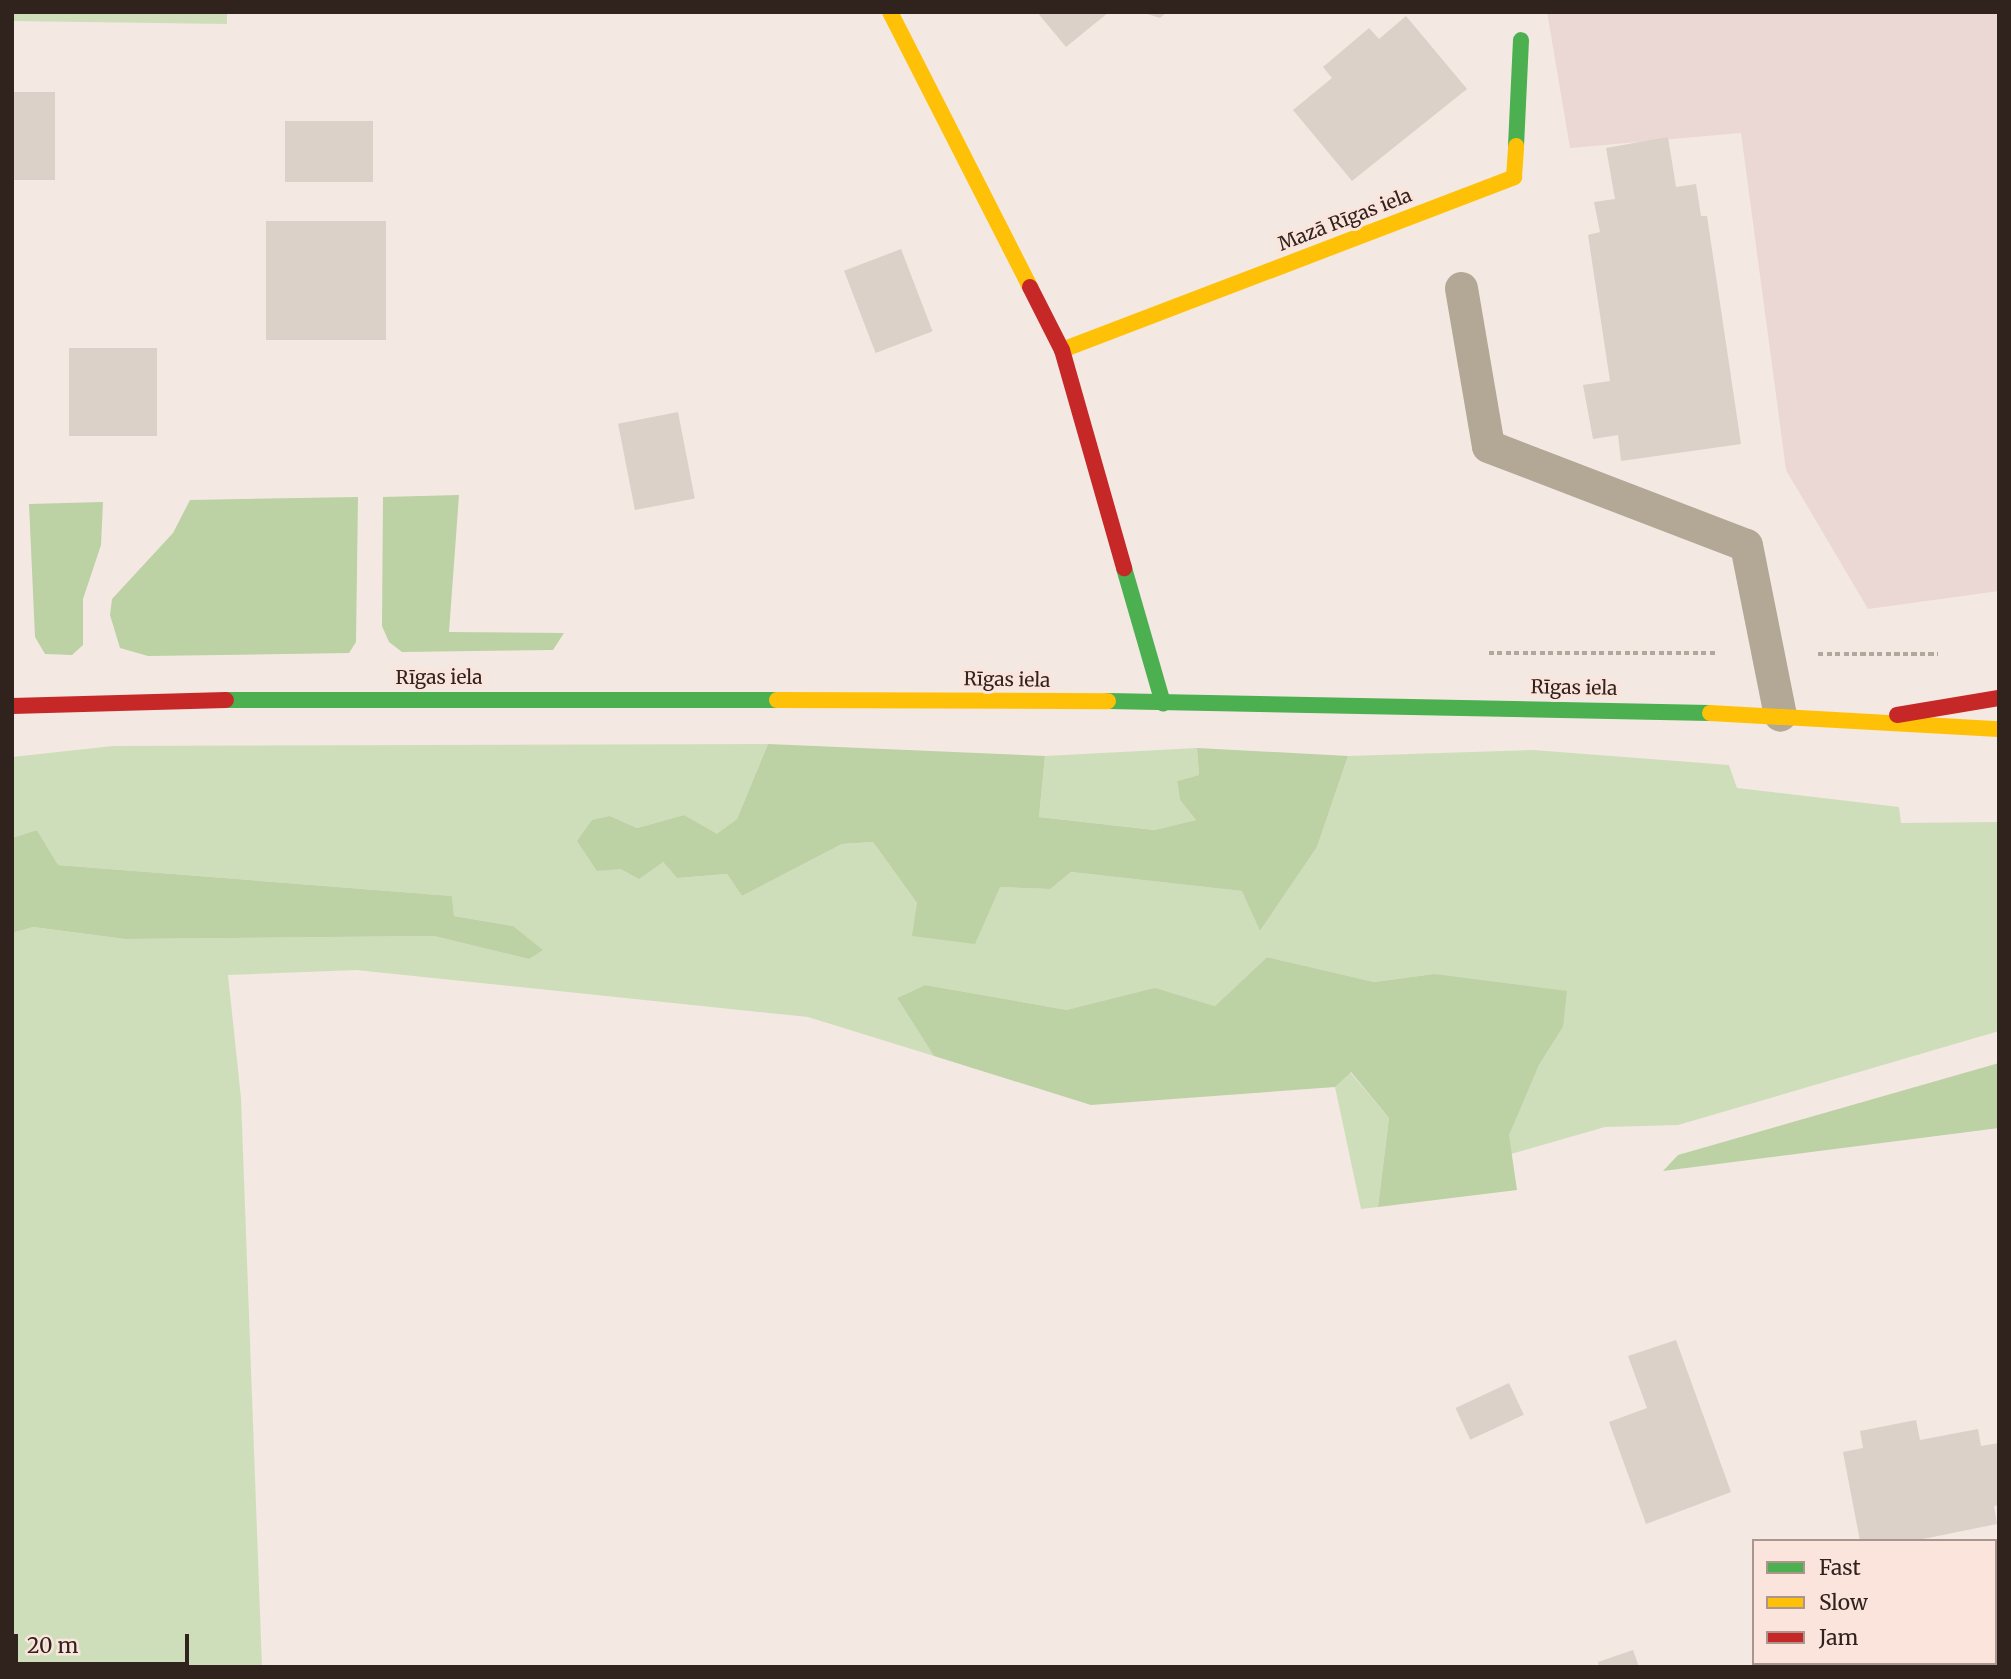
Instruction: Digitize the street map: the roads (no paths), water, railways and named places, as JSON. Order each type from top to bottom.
[{"type":"main road","points":[[890,12],[1062,350],[1163,703]]},
{"type":"main road","name":"Mazā Rīgas iela","points":[[1062,350],[1514,177],[1521,40]]},
{"type":"main road","name":"Rīgas iela","points":[[12,706],[100,701],[354,699],[1286,702],[1871,719],[1999,698]]},
{"type":"main road","points":[[1871,719],[1999,729]]},
{"type":"lane","points":[[1461,288],[1488,446],[1746,545],[1780,715]]}]
